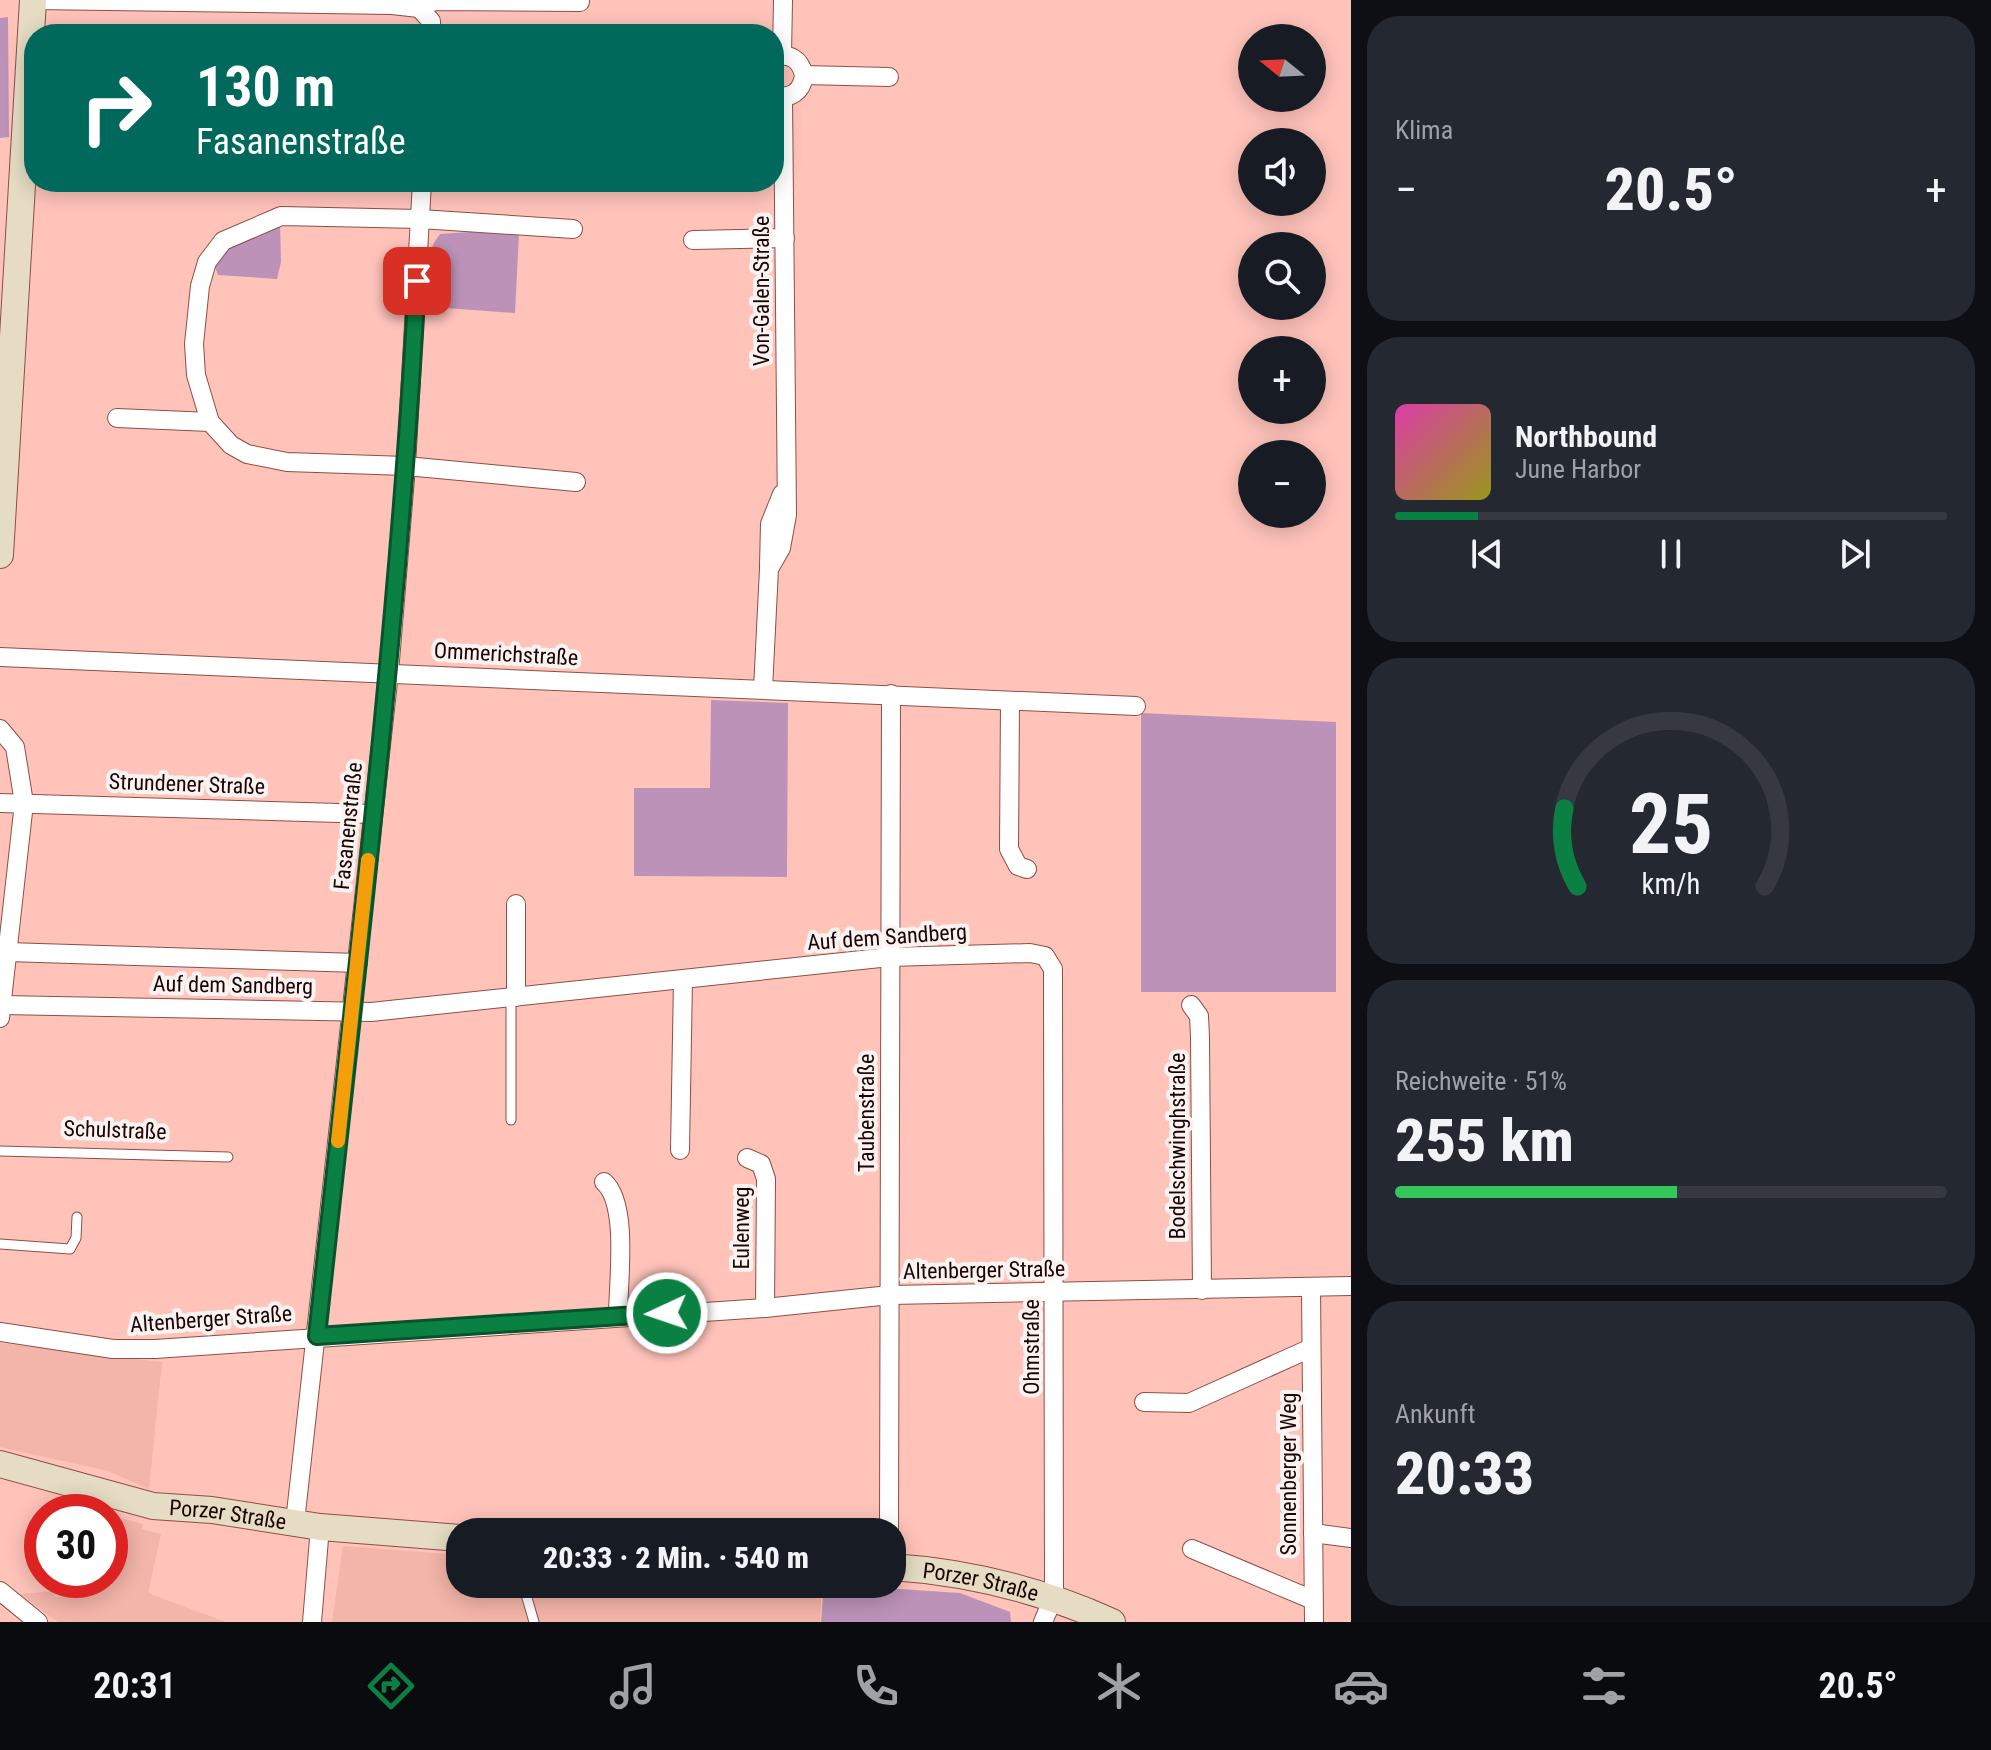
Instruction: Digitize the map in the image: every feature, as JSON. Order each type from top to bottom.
[{"type":"main road","points":[[31,24],[33,0]]},
{"type":"main road","points":[[0,555],[7,301],[24,104]]},
{"type":"main road","name":"Porzer Straße","points":[[0,1464],[153,1506],[308,1525],[446,1537]]},
{"type":"main road","name":"Porzer Straße","points":[[906,1569],[956,1574],[1054,1596],[1112,1622]]},
{"type":"street","points":[[33,0],[392,5],[419,8],[434,1],[580,2]]},
{"type":"street","points":[[781,24],[783,0]]},
{"type":"street","points":[[419,8],[431,24]]},
{"type":"street","points":[[784,57],[797,60],[804,75],[799,90],[784,94]]},
{"type":"street","points":[[804,75],[889,77]]},
{"type":"street","name":"Fasanenstraße","points":[[312,1622],[315,1556],[308,1525],[317,1336],[389,673],[406,466],[421,192]]},
{"type":"street","name":"Von-Galen-Straße","points":[[763,689],[769,569],[785,531],[783,192]]},
{"type":"street","points":[[573,229],[420,219],[281,216],[223,241],[207,262],[200,286],[194,344],[196,375],[210,422],[231,445],[247,454],[287,462],[406,466],[576,482]]},
{"type":"street","points":[[693,240],[785,238]]},
{"type":"street","points":[[117,418],[210,422]]},
{"type":"street","name":"Ommerichstraße","points":[[0,657],[1136,706]]},
{"type":"street","name":"Taubenstraße","points":[[889,1518],[891,694]]},
{"type":"street","points":[[1010,702],[1009,849],[1018,866],[1027,869]]},
{"type":"street","points":[[0,729],[15,747],[24,803],[1,1011]]},
{"type":"street","name":"Strundener Straße","points":[[0,803],[373,814]]},
{"type":"street","points":[[514,998],[516,904]]},
{"type":"street","name":"Auf dem Sandberg","points":[[7,952],[358,963]]},
{"type":"street","name":"Auf dem Sandberg","points":[[1,1011],[352,1012],[514,998],[890,957],[1030,953],[1045,956]]},
{"type":"street","name":"Ohmstraße","points":[[1045,956],[1053,969],[1054,1596]]},
{"type":"street","points":[[680,1150],[683,980]]},
{"type":"street","name":"Bodelschwinghstraße","points":[[1191,1005],[1199,1016],[1200,1037],[1202,1290]]},
{"type":"street","name":"Eulenweg","points":[[747,1158],[761,1164],[766,1179],[765,1308]]},
{"type":"street","points":[[604,1182],[611,1189],[618,1208],[618,1316]]},
{"type":"street","name":"Altenberger Straße","points":[[0,1332],[113,1349],[155,1349],[765,1308],[890,1295],[1351,1286]]},
{"type":"street","name":"Sonnenberger Weg","points":[[1311,1287],[1314,1622]]},
{"type":"street","name":"Sonnenberger Weg","points":[[1144,1402],[1189,1403],[1311,1348]]},
{"type":"street","points":[[1313,1533],[1351,1538]]},
{"type":"street","name":"Sonnenberger Weg","points":[[1192,1549],[1313,1600]]},
{"type":"street","points":[[0,1591],[38,1622]]},
{"type":"street","points":[[1043,1622],[1054,1596]]},
{"type":"lane","points":[[511,1120],[514,998]]},
{"type":"lane","name":"Schulstraße","points":[[0,1151],[228,1157]]},
{"type":"lane","points":[[0,1244],[70,1249],[76,1238],[77,1217]]},
{"type":"lane","points":[[527,1598],[534,1622]]},
{"type":"shaded area","points":[[8,17],[9,137],[0,138],[0,18]]},
{"type":"shaded area","points":[[280,221],[281,262],[277,279],[218,275],[215,267],[227,245]]},
{"type":"shaded area","points":[[440,234],[519,234],[515,313],[432,307],[428,268],[435,242]]},
{"type":"shaded area","points":[[711,700],[788,703],[787,877],[634,876],[634,788],[710,788]]},
{"type":"shaded area","points":[[1141,713],[1336,722],[1336,992],[1141,992]]},
{"type":"shaded area","points":[[0,1343],[162,1362],[149,1489],[108,1471],[0,1447]]},
{"type":"shaded area","points":[[128,1520],[143,1524],[142,1529],[161,1534],[148,1593],[226,1622],[58,1622],[25,1598],[128,1598]]},
{"type":"shaded area","points":[[343,1546],[446,1554],[446,1598],[821,1598],[820,1622],[332,1622]]},
{"type":"shaded area","points":[[906,1589],[960,1593],[1010,1612],[1011,1622],[821,1622],[823,1598],[906,1598]]},
{"type":"slow traffic","points":[[338,1141],[368,860]]},
{"type":"route","points":[[417,281],[389,673],[317,1336],[667,1313]]}]
